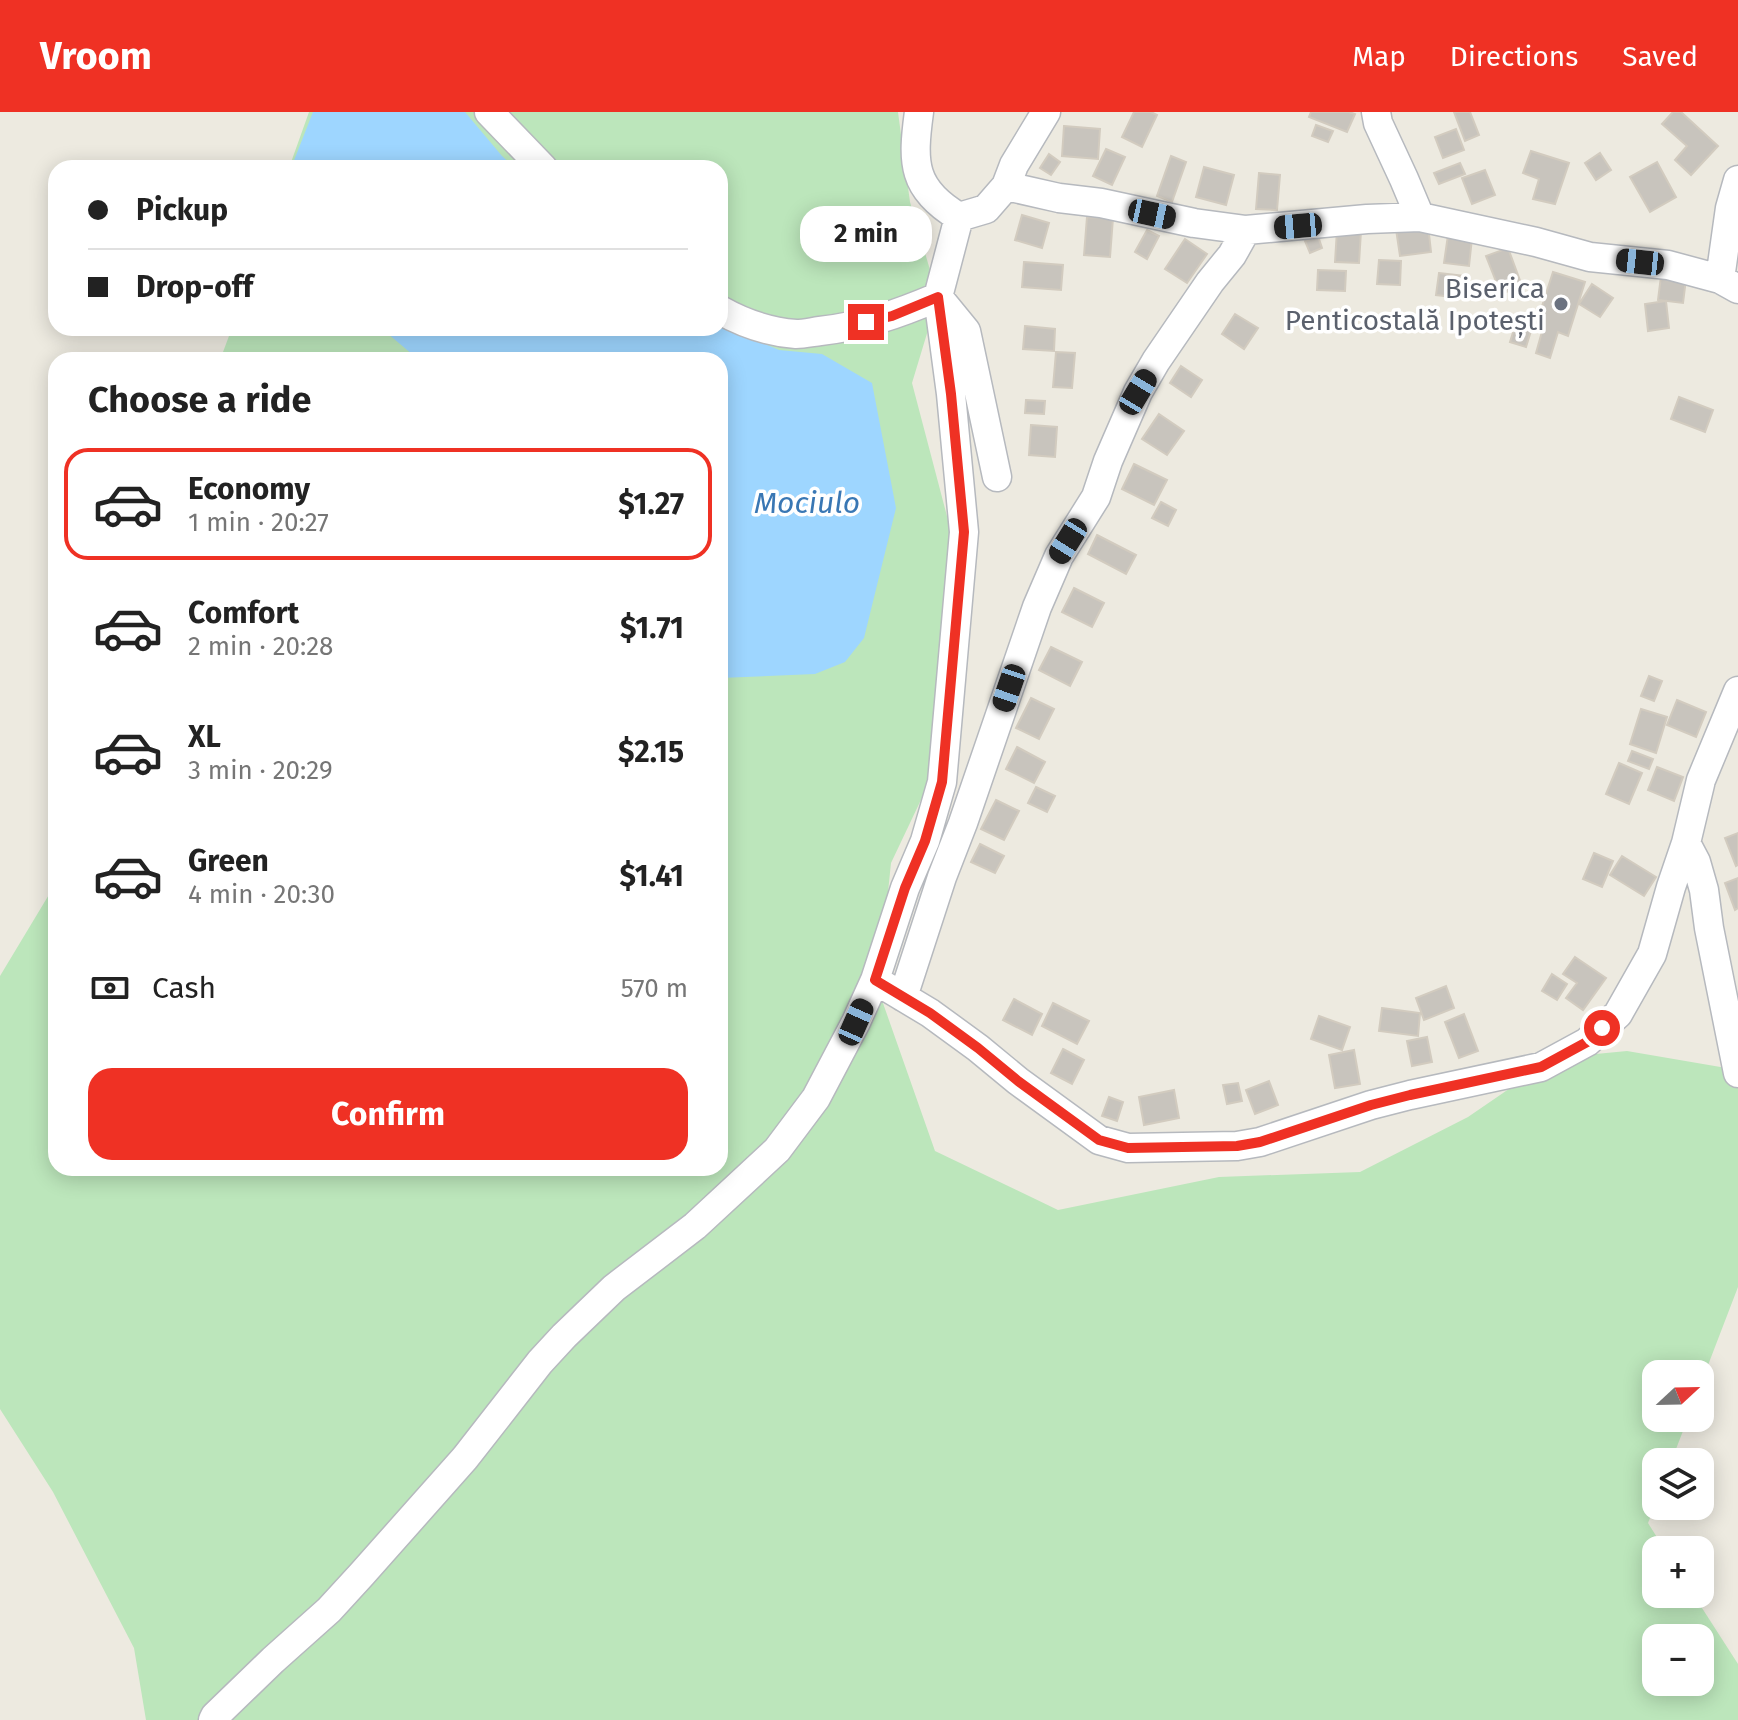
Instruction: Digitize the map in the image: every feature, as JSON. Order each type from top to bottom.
[{"type":"street","points":[[489,112],[535,160]]},
{"type":"street","points":[[919,112],[914,147],[919,178],[939,205],[959,217],[986,209],[1006,186],[1014,165],[1046,112]]},
{"type":"street","points":[[1376,112],[1378,123],[1420,217]]},
{"type":"street","points":[[1006,186],[1194,223],[1246,230],[1420,217],[1590,257],[1668,265],[1729,284],[1730,208],[1738,180]]},
{"type":"street","points":[[213,1720],[329,1610],[362,1574],[465,1458],[564,1336],[614,1288],[695,1226],[777,1150],[816,1098],[856,1022],[875,980],[905,888],[925,841],[942,782],[964,532],[938,297],[959,217]]},
{"type":"street","points":[[903,997],[1037,607],[1059,556],[1096,497],[1138,392],[1246,230]]},
{"type":"street","points":[[728,314],[765,329],[798,334],[892,316],[938,297]]},
{"type":"street","points":[[938,297],[966,331],[997,477]]},
{"type":"street","points":[[875,980],[930,1013],[1099,1140],[1128,1148],[1237,1146],[1260,1142],[1397,1098],[1541,1067],[1587,1042],[1618,1014],[1652,954],[1686,843],[1701,780],[1738,691]]},
{"type":"street","points":[[1686,843],[1696,862],[1704,890],[1738,1073]]},
{"type":"green space","points":[[309,112],[898,112],[910,202],[938,297],[912,383],[969,600],[956,726],[891,863],[878,989],[935,1151],[1058,1210],[1219,1177],[1360,1172],[1468,1117],[1554,1058],[1627,1051],[1738,1070],[1738,1287],[1710,1360],[1642,1360],[1642,1432],[1683,1432],[1676,1448],[1642,1448],[1642,1520],[1649,1520],[1656,1536],[1642,1536],[1642,1608],[1702,1608],[1712,1624],[1642,1624],[1642,1696],[1714,1696],[1714,1627],[1738,1664],[1738,1720],[146,1720],[134,1648],[53,1492],[0,1409],[0,976],[48,896],[48,1176],[728,1176],[728,352],[223,352],[229,336],[728,336],[728,160],[292,160]]},
{"type":"water","points":[[313,112],[465,112],[506,160],[294,160]]},
{"type":"water","name":"Mociulo","points":[[728,328],[779,350],[822,354],[872,383],[896,508],[864,638],[845,662],[815,674],[728,678],[728,352],[410,352],[390,336],[728,336]]},
{"type":"building","points":[[1134,112],[1157,115],[1142,147],[1122,137]]},
{"type":"building","points":[[1311,112],[1355,114],[1347,132],[1309,117]]},
{"type":"building","points":[[1454,112],[1470,112],[1479,135],[1465,141]]},
{"type":"building","points":[[1673,112],[1681,112],[1718,146],[1691,175],[1675,160],[1687,146],[1662,124]]},
{"type":"building","points":[[1316,125],[1333,131],[1328,142],[1312,136]]},
{"type":"building","points":[[1064,126],[1100,129],[1098,159],[1062,156]]},
{"type":"building","points":[[1456,129],[1464,150],[1443,158],[1435,137]]},
{"type":"building","points":[[1106,149],[1125,157],[1112,185],[1093,176]]},
{"type":"building","points":[[1531,151],[1569,163],[1555,204],[1533,199],[1539,179],[1523,173]]},
{"type":"building","points":[[1600,153],[1611,170],[1596,180],[1585,163]]},
{"type":"building","points":[[1049,154],[1060,162],[1051,175],[1040,168]]},
{"type":"building","points":[[1171,156],[1186,162],[1172,202],[1157,196]]},
{"type":"building","points":[[1657,162],[1676,197],[1650,212],[1630,177]]},
{"type":"building","points":[[1460,163],[1465,174],[1439,184],[1434,173]]},
{"type":"building","points":[[1204,167],[1234,175],[1226,205],[1196,197]]},
{"type":"building","points":[[1485,170],[1495,195],[1472,204],[1462,178]]},
{"type":"building","points":[[1259,173],[1280,175],[1277,210],[1256,209]]},
{"type":"building","points":[[1022,215],[1049,223],[1042,248],[1015,240]]},
{"type":"building","points":[[1087,217],[1113,218],[1110,257],[1084,255]]},
{"type":"building","points":[[1428,225],[1431,252],[1400,256],[1396,229]]},
{"type":"building","points":[[1147,230],[1159,236],[1147,259],[1135,252]]},
{"type":"building","points":[[1337,230],[1361,231],[1359,263],[1335,262]]},
{"type":"building","points":[[1448,235],[1472,238],[1469,266],[1444,263]]},
{"type":"building","points":[[1318,236],[1322,248],[1310,253],[1305,241]]},
{"type":"building","points":[[1185,239],[1207,254],[1187,283],[1165,269]]},
{"type":"building","points":[[1508,248],[1522,286],[1501,294],[1486,256]]},
{"type":"building","points":[[1379,260],[1401,261],[1400,285],[1377,284]]},
{"type":"building","points":[[1024,262],[1063,265],[1061,290],[1022,287]]},
{"type":"building","points":[[1318,270],[1346,271],[1345,291],[1317,290]]},
{"type":"building","name":"Biserica Penticostală Ipotești","points":[[1553,272],[1585,282],[1568,336],[1558,332],[1550,358],[1536,353],[1543,328],[1536,325]]},
{"type":"building","points":[[1439,273],[1464,276],[1462,298],[1436,295]]},
{"type":"building","points":[[1661,276],[1686,279],[1683,303],[1658,300]]},
{"type":"building","points":[[1592,284],[1613,298],[1600,317],[1579,304]]},
{"type":"building","points":[[1666,301],[1669,328],[1648,331],[1645,304]]},
{"type":"building","points":[[1519,313],[1535,318],[1526,347],[1510,342]]},
{"type":"building","points":[[1235,314],[1258,328],[1244,349],[1222,334]]},
{"type":"building","points":[[1025,326],[1055,329],[1054,351],[1023,349]]},
{"type":"building","points":[[1056,352],[1075,353],[1072,388],[1053,387]]},
{"type":"building","points":[[1181,366],[1202,380],[1191,397],[1170,383]]},
{"type":"building","points":[[1679,397],[1713,410],[1705,432],[1671,419]]},
{"type":"building","points":[[1026,400],[1045,401],[1044,414],[1025,413]]},
{"type":"building","points":[[1159,414],[1184,431],[1167,455],[1142,439]]},
{"type":"building","points":[[1031,425],[1057,427],[1055,457],[1029,455]]},
{"type":"building","points":[[1134,464],[1167,480],[1154,505],[1122,489]]},
{"type":"building","points":[[1161,502],[1176,510],[1168,526],[1152,518]]},
{"type":"building","points":[[1097,535],[1136,555],[1126,574],[1088,554]]},
{"type":"building","points":[[1074,588],[1104,603],[1092,627],[1062,612]]},
{"type":"building","points":[[1051,647],[1082,662],[1070,686],[1039,670]]},
{"type":"building","points":[[1649,676],[1662,681],[1654,701],[1641,696]]},
{"type":"building","points":[[1031,698],[1054,709],[1039,739],[1016,728]]},
{"type":"building","points":[[1677,700],[1706,712],[1696,737],[1667,725]]},
{"type":"building","points":[[1641,709],[1667,717],[1656,753],[1630,744]]},
{"type":"building","points":[[1017,747],[1045,762],[1034,783],[1006,769]]},
{"type":"building","points":[[1632,751],[1653,759],[1649,769],[1628,761]]},
{"type":"building","points":[[1619,763],[1642,773],[1629,804],[1606,794]]},
{"type":"building","points":[[1657,767],[1683,777],[1674,801],[1648,790]]},
{"type":"building","points":[[1036,787],[1055,796],[1047,812],[1028,803]]},
{"type":"building","points":[[996,800],[1019,811],[1004,840],[981,829]]},
{"type":"building","points":[[1738,833],[1738,865],[1736,866],[1725,838]]},
{"type":"building","points":[[980,844],[1004,856],[995,873],[971,862]]},
{"type":"building","points":[[1594,853],[1613,861],[1602,887],[1583,879]]},
{"type":"building","points":[[1622,856],[1656,877],[1644,896],[1610,875]]},
{"type":"building","points":[[1738,878],[1738,908],[1735,910],[1725,883]]},
{"type":"building","points":[[1575,957],[1606,978],[1583,1010],[1566,998],[1577,983],[1563,974]]},
{"type":"building","points":[[1552,974],[1567,984],[1557,1000],[1542,991]]},
{"type":"building","points":[[1446,986],[1454,1008],[1424,1020],[1416,998]]},
{"type":"building","points":[[1014,999],[1042,1014],[1032,1035],[1003,1020]]},
{"type":"building","points":[[1053,1003],[1089,1021],[1077,1044],[1042,1026]]},
{"type":"building","points":[[1382,1008],[1420,1013],[1418,1036],[1379,1031]]},
{"type":"building","points":[[1464,1014],[1478,1051],[1459,1058],[1445,1022]]},
{"type":"building","points":[[1319,1016],[1350,1027],[1342,1050],[1311,1039]]},
{"type":"building","points":[[1427,1037],[1432,1062],[1412,1066],[1407,1041]]},
{"type":"building","points":[[1063,1049],[1084,1060],[1072,1084],[1051,1073]]},
{"type":"building","points":[[1354,1050],[1360,1084],[1335,1088],[1329,1055]]},
{"type":"building","points":[[1269,1081],[1278,1105],[1255,1114],[1246,1090]]},
{"type":"building","points":[[1238,1083],[1242,1101],[1227,1104],[1223,1085]]},
{"type":"building","points":[[1174,1090],[1179,1118],[1144,1125],[1139,1097]]},
{"type":"building","points":[[1109,1097],[1123,1102],[1117,1121],[1102,1116]]},
{"type":"place","name":"Biserica Penticostală Ipotești","points":[[1561,304]]},
{"type":"route","points":[[866,322],[892,316],[938,297],[964,532],[942,782],[925,841],[905,888],[875,980],[930,1013],[1099,1140],[1128,1148],[1237,1146],[1260,1142],[1371,1105],[1541,1067],[1587,1042],[1602,1028]]}]
